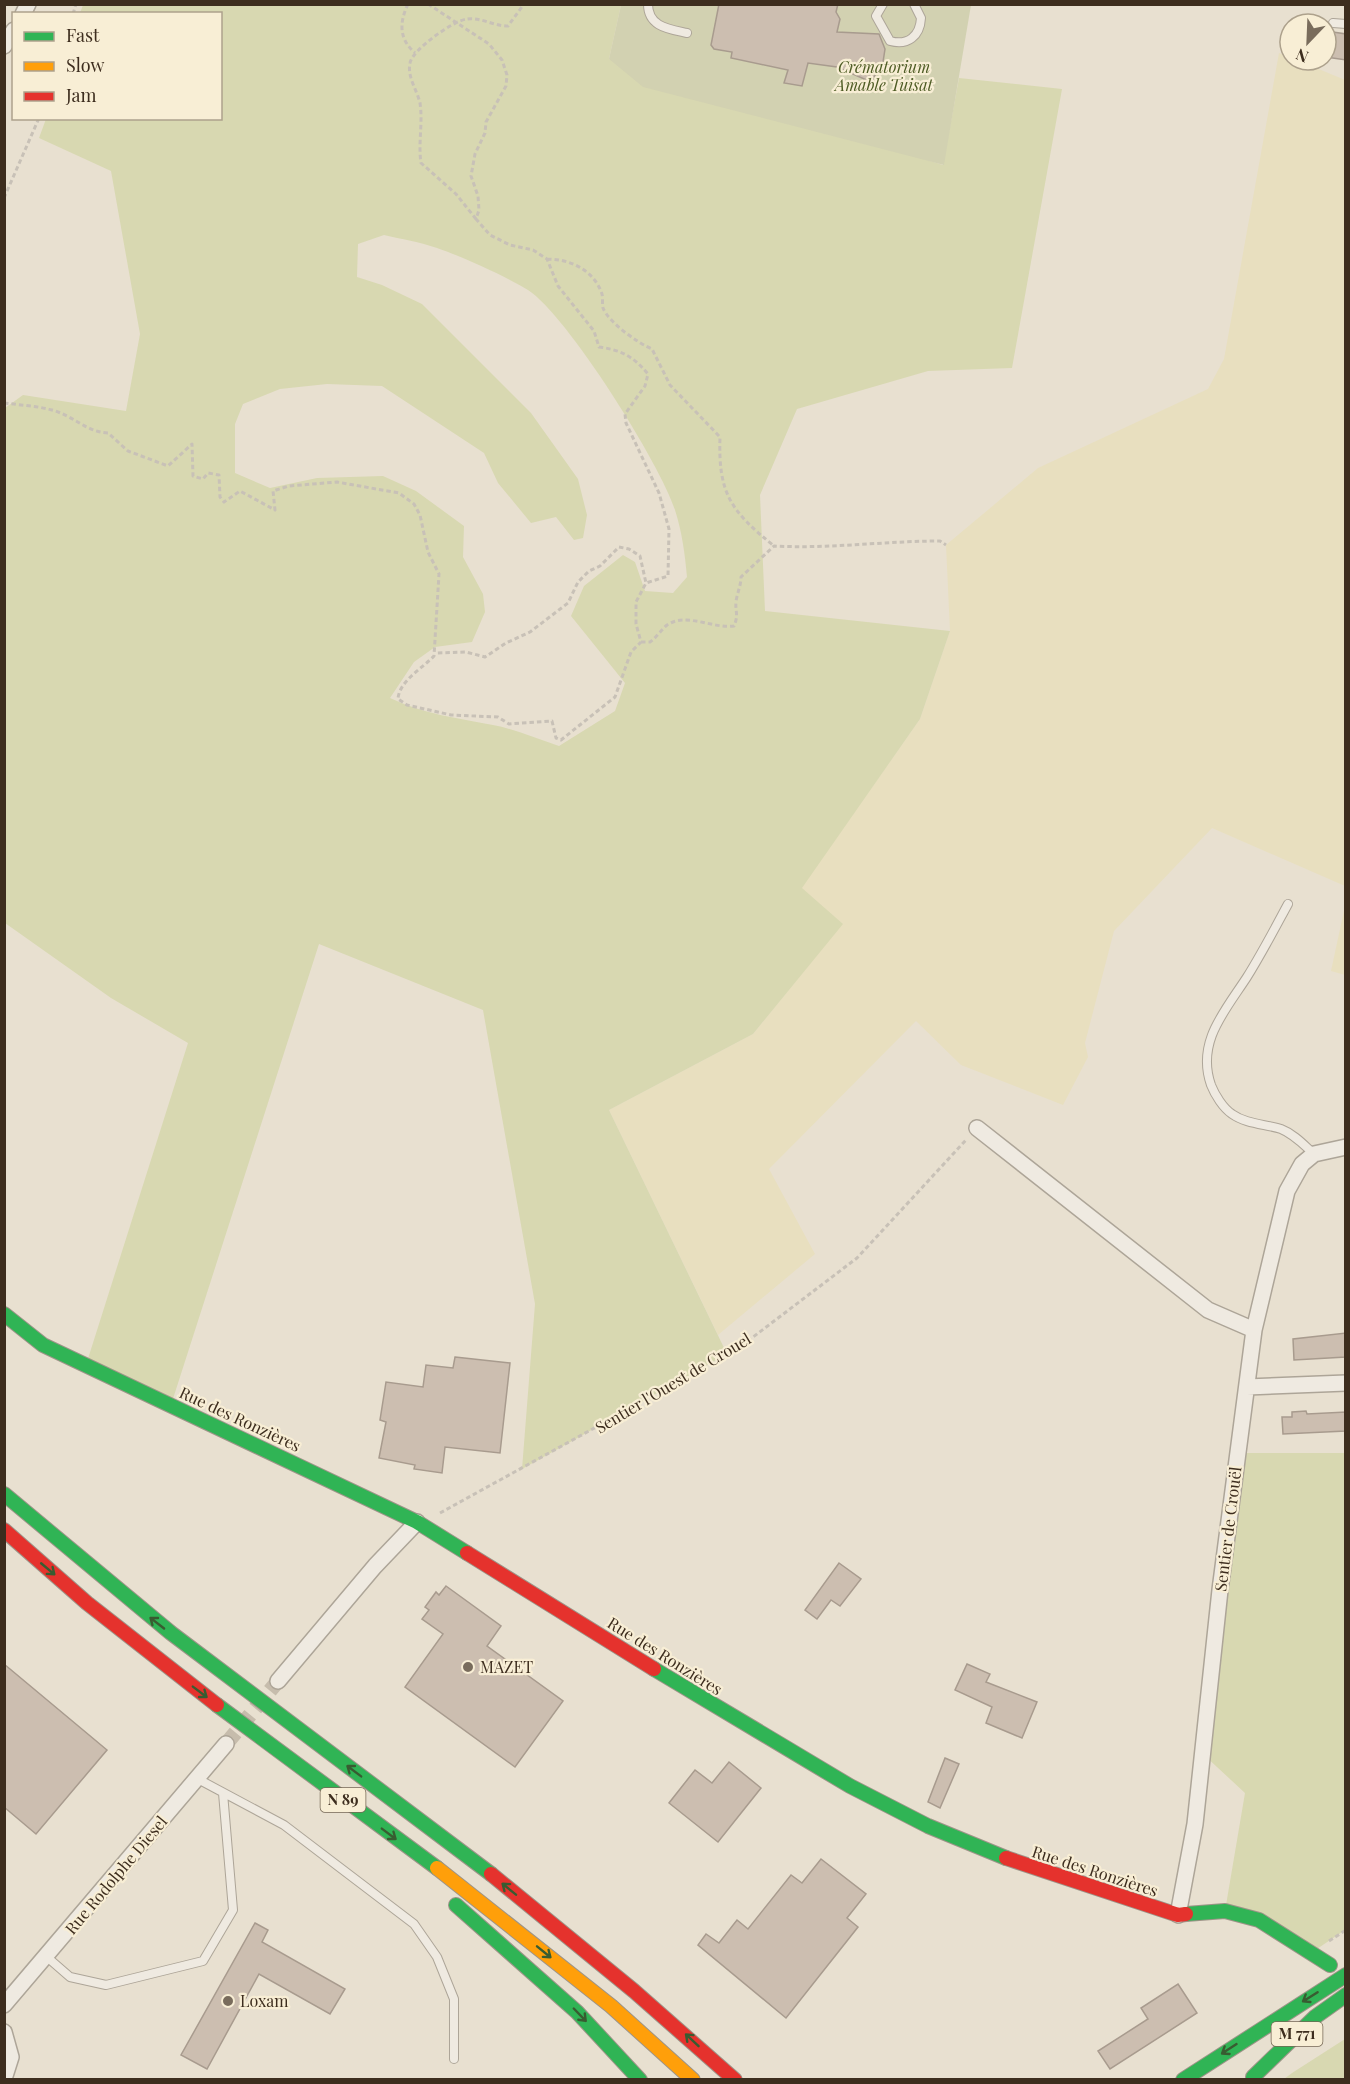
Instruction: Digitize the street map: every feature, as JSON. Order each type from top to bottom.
[{"type":"main road","name":"Rue des Ronzières","points":[[4,1314],[43,1345],[417,1522],[727,1714],[850,1786],[928,1826],[1026,1866],[1178,1915],[1226,1911],[1259,1920],[1330,1965]]},
{"type":"main road","name":"N 89","points":[[4,1494],[136,1607],[459,1849],[594,1957],[735,2079]]},
{"type":"main road","name":"N 89","points":[[4,1530],[142,1648],[283,1756],[492,1910],[594,1993],[693,2079]]},
{"type":"main road","points":[[283,1756],[321,1799],[354,1825]]},
{"type":"main road","points":[[444,1894],[577,2012],[640,2079]]},
{"type":"main road","points":[[1183,2079],[1346,1975]]},
{"type":"main road","name":"M 771","points":[[1251,2078],[1316,2017],[1346,1995]]},
{"type":"main road","name":"M 771","points":[[1251,2078],[1316,2036]]},
{"type":"street","points":[[4,46],[12,33]]},
{"type":"street","points":[[977,1128],[1208,1310],[1254,1330]]},
{"type":"street","points":[[1314,1154],[1346,1147]]},
{"type":"street","name":"Sentier de Crouël","points":[[1178,1915],[1195,1824],[1220,1590],[1254,1330],[1287,1191],[1302,1164],[1314,1154]]},
{"type":"street","points":[[1246,1388],[1346,1383]]},
{"type":"street","points":[[278,1681],[375,1566],[417,1522]]},
{"type":"street","name":"Rue Rodolphe Diesel","points":[[4,2006],[48,1957],[226,1744]]},
{"type":"street","points":[[4,2032],[11,2057],[4,2079]]},
{"type":"lane","points":[[648,4],[648,14],[655,23],[687,33]]},
{"type":"lane","points":[[883,4],[876,16],[890,41],[897,43],[912,39],[921,26],[921,18],[914,4]]},
{"type":"lane","points":[[1288,904],[1248,976],[1222,1013],[1207,1046],[1206,1069],[1215,1095],[1232,1114],[1253,1123],[1282,1130],[1314,1154]]},
{"type":"lane","points":[[196,1778],[284,1826],[414,1924],[437,1957],[454,1999],[454,2059]]},
{"type":"lane","points":[[48,1957],[70,1977],[106,1985],[203,1961],[233,1910],[223,1793]]},
{"type":"path","points":[[408,4],[402,18],[402,33],[415,53]]},
{"type":"path","points":[[428,4],[458,21],[489,44],[502,60],[507,75],[506,86],[486,122],[485,133],[475,154],[471,176],[478,196],[479,210],[476,219]]},
{"type":"path","points":[[524,4],[508,26],[496,26],[477,19],[458,21],[415,53],[410,64],[410,74],[420,102],[421,164],[456,194],[490,234],[510,245],[533,250],[547,259],[564,259],[590,274],[602,294],[603,309],[635,342],[652,349],[670,385],[720,437],[719,461],[734,511],[774,546],[808,548],[888,541],[940,541],[946,544]]},
{"type":"path","points":[[4,198],[38,120]]},
{"type":"path","points":[[547,259],[558,286],[594,331],[599,347],[622,351],[638,362],[648,374],[645,386],[625,414],[626,423],[659,493],[669,529],[668,576],[646,583]]},
{"type":"path","points":[[4,403],[50,409],[76,419],[92,432],[108,433],[128,451],[168,466],[192,444],[193,476],[203,479],[208,473],[219,475],[220,497],[224,502],[240,491],[275,510],[273,491],[289,486],[337,482],[399,493],[414,504],[420,515],[428,552],[439,574],[434,656],[409,678],[398,694],[401,702],[451,715],[498,717],[509,724],[552,721],[556,738],[561,740],[615,697],[631,652],[641,642],[650,642],[668,625],[681,619],[724,627],[734,626],[739,614],[736,603],[740,592],[741,577],[774,546]]},
{"type":"path","points":[[435,652],[466,652],[485,657],[506,643],[530,632],[568,603],[578,582],[589,571],[600,566],[619,547],[629,549],[640,556],[646,583],[636,602],[636,624],[641,642]]},
{"type":"path","name":"Sentier l'Ouest de Crouel","points":[[417,1522],[441,1512],[562,1447],[736,1350],[857,1258],[977,1128]]},
{"type":"shaded area","points":[[1278,59],[1278,72],[1326,72],[1345,80],[1345,886],[1212,828],[1114,931],[1085,1043],[1088,1057],[1063,1105],[961,1065],[916,1021],[769,1169],[815,1254],[718,1335],[609,1110],[753,1034],[842,924],[801,888],[920,719],[950,631],[946,545],[1038,468],[1208,389],[1224,359]]},
{"type":"shaded area","points":[[1345,906],[1345,975],[1331,971]]},
{"type":"green space","points":[[83,5],[621,5],[609,59],[943,165],[959,78],[1062,89],[1012,368],[928,371],[797,409],[760,495],[765,611],[950,631],[920,719],[802,888],[843,924],[753,1034],[609,1110],[727,1354],[522,1469],[535,1304],[483,1010],[319,944],[171,1405],[86,1365],[188,1043],[111,998],[5,923],[5,408],[23,395],[126,411],[140,334],[111,171],[39,138],[46,120],[222,120],[222,12],[80,12]],"holes":[[[384,235],[431,246],[471,261],[508,279],[528,290],[545,305],[588,359],[633,427],[666,489],[680,527],[687,577],[673,593],[645,591],[635,562],[623,555],[584,586],[571,616],[625,683],[615,711],[559,746],[501,727],[428,712],[390,698],[414,662],[435,647],[472,642],[485,612],[483,594],[463,557],[464,526],[416,491],[383,476],[317,478],[270,488],[235,473],[235,424],[243,404],[280,389],[327,384],[382,386],[484,453],[498,483],[531,523],[556,517],[574,540],[583,538],[587,515],[578,479],[531,413],[422,304],[382,285],[357,277],[358,244]]]},
{"type":"green space","name":"Crématorium Amable Tuisat","points":[[621,5],[971,5],[944,165],[643,87],[609,59]]},
{"type":"green space","points":[[1238,1453],[1345,1453],[1345,1930],[1311,1953],[1225,1911],[1245,1793],[1203,1754]]},
{"type":"green space","points":[[1345,2039],[1345,2078],[1284,2079],[1292,2073]]},
{"type":"building","points":[[719,4],[838,4],[836,12],[840,19],[837,32],[879,34],[885,49],[883,62],[871,82],[837,67],[808,63],[802,86],[784,83],[788,70],[731,58],[732,52],[714,49],[711,45]]},
{"type":"building","points":[[1338,33],[1346,34],[1346,60],[1338,59]]},
{"type":"building","points":[[1346,1333],[1346,1357],[1294,1360],[1293,1339]]},
{"type":"building","points":[[455,1357],[510,1363],[500,1453],[445,1447],[442,1473],[414,1469],[415,1465],[379,1458],[386,1422],[380,1420],[386,1382],[423,1387],[426,1365],[453,1368]]},
{"type":"building","points":[[1306,1411],[1307,1414],[1346,1412],[1346,1431],[1283,1434],[1282,1417],[1292,1417],[1292,1412]]},
{"type":"building","points":[[839,1563],[861,1579],[840,1606],[831,1600],[817,1619],[805,1610]]},
{"type":"building","name":"MAZET","points":[[446,1586],[501,1626],[487,1646],[563,1701],[515,1767],[405,1687],[443,1634],[422,1619],[429,1610],[425,1607],[436,1592],[439,1595]]},
{"type":"building","points":[[4,1664],[107,1750],[36,1834],[4,1807]]},
{"type":"building","points":[[967,1664],[990,1674],[986,1682],[1037,1702],[1022,1738],[986,1723],[992,1707],[955,1690]]},
{"type":"building","points":[[945,1758],[959,1764],[940,1808],[928,1802]]},
{"type":"building","points":[[729,1762],[761,1788],[718,1842],[669,1803],[695,1770],[712,1783]]},
{"type":"building","points":[[821,1859],[866,1894],[847,1918],[858,1927],[786,2018],[698,1945],[706,1934],[719,1943],[737,1920],[748,1929],[791,1875],[802,1883]]},
{"type":"building","name":"Loxam","points":[[255,1923],[268,1930],[262,1942],[345,1989],[330,2014],[259,1974],[207,2069],[181,2055]]},
{"type":"building","points":[[1178,1984],[1197,2013],[1110,2069],[1098,2051],[1148,2019],[1141,2008]]},
{"type":"tunnel","points":[[226,1744],[278,1681]]},
{"type":"traffic: fast","points":[[4,1314],[43,1345],[417,1522],[467,1553]]},
{"type":"traffic: fast","points":[[4,1494],[171,1633],[491,1874]]},
{"type":"traffic: fast","points":[[654,1669],[850,1786],[928,1826],[1006,1858]]},
{"type":"traffic: fast","points":[[217,1705],[437,1868]]},
{"type":"traffic: fast","points":[[456,1905],[577,2012],[640,2080]]},
{"type":"traffic: fast","points":[[1186,1914],[1225,1911],[1259,1920],[1330,1965]]},
{"type":"traffic: fast","points":[[1183,2080],[1346,1975]]},
{"type":"traffic: fast","points":[[1253,2077],[1315,2017],[1346,1995]]},
{"type":"traffic: slow","points":[[437,1868],[611,2006],[693,2080]]},
{"type":"traffic: jam","points":[[4,1530],[87,1603],[217,1705]]},
{"type":"traffic: jam","points":[[467,1553],[654,1669]]},
{"type":"traffic: jam","points":[[1006,1858],[1178,1915],[1186,1914]]},
{"type":"traffic: jam","points":[[491,1874],[634,1991],[735,2080]]},
{"type":"place","name":"MAZET","points":[[468,1667]]},
{"type":"place","name":"Loxam","points":[[228,2001]]}]
